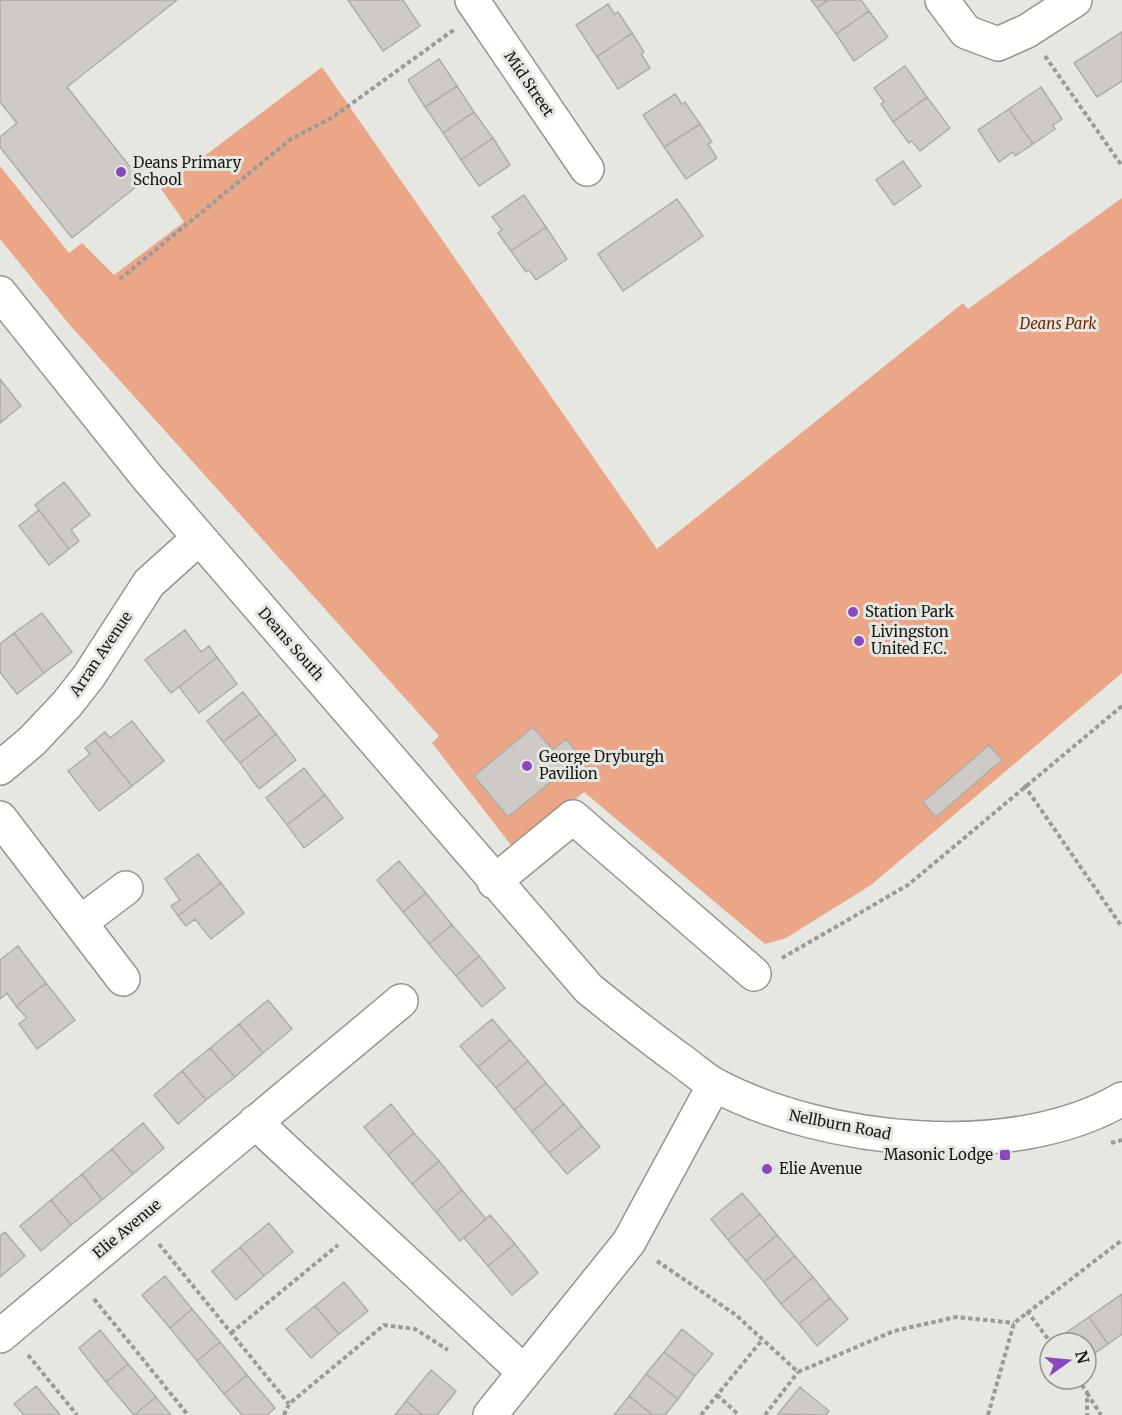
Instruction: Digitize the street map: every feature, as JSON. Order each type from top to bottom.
[{"type":"street","points":[[942,0],[966,32],[998,44],[1027,31],[1075,0]]},
{"type":"street","name":"Mid Street","points":[[476,5],[587,169]]},
{"type":"street","name":"Deans South","points":[[0,293],[199,538],[494,882],[589,989]]},
{"type":"street","name":"Arran Avenue","points":[[0,768],[32,741],[67,704],[89,675],[149,583],[199,538]]},
{"type":"street","points":[[494,882],[573,817],[754,974]]},
{"type":"street","points":[[0,819],[123,979]]},
{"type":"street","points":[[81,922],[126,888]]},
{"type":"street","name":"Nellburn Road","points":[[589,989],[648,1037],[714,1085],[789,1116],[886,1136],[1006,1137],[1098,1113],[1122,1099]]},
{"type":"street","name":"Elie Avenue","points":[[4,1333],[400,1001]]},
{"type":"street","points":[[490,1415],[629,1242],[714,1085]]},
{"type":"street","points":[[255,1122],[524,1372]]},
{"type":"path","points":[[120,279],[291,139],[333,117],[476,5]]},
{"type":"path","points":[[1027,31],[1122,166]]},
{"type":"path","points":[[754,974],[908,885],[1024,785],[1122,706]]},
{"type":"path","points":[[1024,785],[1122,927]]},
{"type":"path","points":[[139,1220],[289,1404]]},
{"type":"path","points":[[231,1333],[364,1224]]},
{"type":"path","points":[[988,1415],[1014,1323],[1122,1240]]},
{"type":"path","points":[[629,1242],[736,1316],[798,1372]]},
{"type":"path","points":[[74,1274],[188,1415]]},
{"type":"path","points":[[1027,1311],[1042,1331]]},
{"type":"path","points":[[765,1415],[798,1372],[894,1330],[956,1317],[1014,1323]]},
{"type":"path","points":[[284,1415],[289,1404],[384,1325],[415,1329],[455,1354],[485,1335]]},
{"type":"path","points":[[4,1333],[77,1415]]},
{"type":"path","points":[[701,1415],[762,1340]]},
{"type":"path","points":[[1087,1392],[1087,1415]]},
{"type":"path","points":[[1087,1392],[1101,1415]]},
{"type":"path","points":[[717,1395],[739,1415]]},
{"type":"green space","name":"Deans Park","points":[[322,67],[657,549],[963,303],[968,309],[1122,198],[1122,673],[871,885],[786,938],[765,944],[584,792],[514,849],[432,743],[439,736],[69,324],[0,239],[0,166],[69,253],[82,243],[114,275],[184,222],[161,189]]},
{"type":"building","points":[[0,0],[177,0],[67,87],[142,182],[72,238],[0,147],[0,137],[17,123],[0,102]]},
{"type":"building","points":[[348,0],[403,0],[420,26],[383,51]]},
{"type":"building","points":[[811,0],[828,0],[817,8]]},
{"type":"building","points":[[828,0],[861,0],[869,11],[836,34],[817,8]]},
{"type":"building","points":[[608,4],[614,14],[618,12],[632,33],[597,57],[576,25]]},
{"type":"building","points":[[869,11],[888,37],[854,61],[836,34]]},
{"type":"building","points":[[1122,32],[1122,81],[1097,97],[1074,63]]},
{"type":"building","points":[[632,33],[644,52],[641,54],[650,68],[618,89],[597,57]]},
{"type":"building","points":[[439,59],[457,86],[425,107],[408,80]]},
{"type":"building","points":[[905,66],[927,97],[893,122],[881,104],[884,102],[874,88]]},
{"type":"building","points":[[457,86],[474,112],[443,133],[425,107]]},
{"type":"building","points":[[1041,87],[1062,119],[1053,125],[1055,129],[1033,144],[1009,109]]},
{"type":"building","points":[[675,94],[682,104],[685,102],[700,124],[664,147],[643,115]]},
{"type":"building","points":[[927,97],[950,128],[920,151],[912,141],[909,143],[893,122]]},
{"type":"building","points":[[1009,109],[1033,144],[1015,156],[1013,152],[999,162],[978,130]]},
{"type":"building","points":[[474,112],[493,138],[461,160],[443,133]]},
{"type":"building","points":[[700,124],[712,142],[708,144],[717,158],[686,179],[664,147]]},
{"type":"building","points":[[493,138],[510,165],[479,186],[461,160]]},
{"type":"building","points":[[903,161],[921,186],[894,205],[876,180]]},
{"type":"building","points":[[524,195],[546,227],[511,251],[498,233],[502,230],[492,217]]},
{"type":"building","points":[[677,199],[703,236],[623,291],[598,254]]},
{"type":"building","points":[[546,227],[567,259],[536,280],[529,270],[526,272],[511,251]]},
{"type":"building","points":[[0,379],[21,406],[0,423]]},
{"type":"building","points":[[64,482],[90,515],[71,530],[79,541],[69,549],[35,505]]},
{"type":"building","points":[[39,510],[69,549],[49,565],[19,526]]},
{"type":"building","points":[[42,613],[72,652],[44,673],[14,633]]},
{"type":"building","points":[[185,630],[201,652],[209,646],[217,657],[171,693],[145,660]]},
{"type":"building","points":[[14,633],[44,673],[17,694],[0,672],[0,644]]},
{"type":"building","points":[[217,657],[237,684],[199,713],[179,687]]},
{"type":"building","points":[[243,692],[260,714],[223,742],[207,721]]},
{"type":"building","points":[[260,714],[276,734],[240,763],[223,742]]},
{"type":"building","points":[[132,721],[164,761],[132,786],[95,740],[105,732],[110,738]]},
{"type":"building","name":"George Dryburgh Pavilion","points":[[533,727],[553,750],[566,739],[581,757],[508,817],[474,776]]},
{"type":"building","points":[[276,734],[296,760],[259,789],[240,763]]},
{"type":"building","points":[[95,740],[132,786],[99,811],[68,771],[90,754],[85,748]]},
{"type":"building","points":[[989,745],[1002,760],[936,817],[923,802]]},
{"type":"building","points":[[304,768],[325,795],[287,825],[266,798]]},
{"type":"building","points":[[325,795],[343,818],[304,848],[287,825]]},
{"type":"building","points":[[198,854],[221,883],[178,916],[171,906],[180,900],[165,879]]},
{"type":"building","points":[[399,861],[426,893],[403,912],[377,880]]},
{"type":"building","points":[[221,883],[244,913],[211,939],[195,919],[186,926],[178,916]]},
{"type":"building","points":[[426,893],[452,925],[429,944],[403,912]]},
{"type":"building","points":[[452,925],[479,956],[456,976],[429,944]]},
{"type":"building","points":[[18,946],[46,983],[16,1006],[7,993],[0,999],[0,960]]},
{"type":"building","points":[[479,956],[505,988],[482,1007],[456,976]]},
{"type":"building","points":[[46,983],[75,1020],[37,1049],[19,1024],[27,1018],[16,1006]]},
{"type":"building","points":[[268,1000],[292,1029],[263,1053],[239,1024]]},
{"type":"building","points":[[492,1019],[510,1040],[478,1067],[460,1046]]},
{"type":"building","points":[[239,1024],[263,1053],[235,1077],[210,1048]]},
{"type":"building","points":[[510,1040],[528,1061],[496,1088],[478,1067]]},
{"type":"building","points":[[210,1048],[235,1077],[206,1100],[182,1071]]},
{"type":"building","points":[[528,1061],[546,1083],[514,1110],[496,1088]]},
{"type":"building","points":[[182,1071],[206,1100],[178,1124],[154,1095]]},
{"type":"building","points":[[546,1083],[564,1104],[532,1132],[514,1110]]},
{"type":"building","points":[[391,1104],[414,1133],[388,1155],[364,1127]]},
{"type":"building","points":[[564,1104],[582,1126],[549,1153],[532,1132]]},
{"type":"building","points":[[143,1123],[164,1148],[133,1174],[112,1149]]},
{"type":"building","points":[[582,1126],[600,1147],[567,1174],[549,1153]]},
{"type":"building","points":[[414,1133],[439,1161],[412,1184],[388,1155]]},
{"type":"building","points":[[112,1149],[133,1174],[102,1200],[82,1174]]},
{"type":"building","points":[[439,1161],[462,1190],[436,1212],[412,1184]]},
{"type":"building","name":"Elie Avenue","points":[[768,1162],[774,1169],[767,1176],[760,1168]]},
{"type":"building","points":[[82,1174],[102,1200],[71,1225],[51,1200]]},
{"type":"building","points":[[462,1190],[486,1219],[460,1241],[436,1212]]},
{"type":"building","points":[[742,1193],[760,1214],[728,1240],[711,1219]]},
{"type":"building","points":[[51,1200],[71,1225],[41,1251],[20,1226]]},
{"type":"building","points":[[760,1214],[777,1235],[746,1261],[728,1240]]},
{"type":"building","points":[[490,1215],[515,1244],[488,1266],[464,1238]]},
{"type":"building","points":[[269,1223],[293,1252],[264,1276],[240,1247]]},
{"type":"building","points":[[5,1232],[25,1256],[0,1277],[0,1236]]},
{"type":"building","points":[[777,1235],[795,1256],[764,1282],[746,1261]]},
{"type":"building","points":[[515,1244],[538,1273],[512,1295],[488,1266]]},
{"type":"building","points":[[240,1247],[264,1276],[236,1300],[212,1271]]},
{"type":"building","points":[[795,1256],[813,1277],[781,1304],[764,1282]]},
{"type":"building","points":[[165,1276],[192,1309],[170,1328],[142,1295]]},
{"type":"building","points":[[813,1277],[830,1298],[799,1324],[781,1304]]},
{"type":"building","points":[[344,1282],[368,1311],[339,1334],[315,1306]]},
{"type":"building","points":[[1122,1294],[1122,1334],[1108,1344],[1089,1317]]},
{"type":"building","points":[[830,1298],[848,1319],[817,1346],[799,1324]]},
{"type":"building","points":[[315,1306],[339,1334],[311,1358],[286,1329]]},
{"type":"building","points":[[192,1309],[220,1342],[197,1361],[170,1328]]},
{"type":"building","points":[[1089,1317],[1108,1344],[1098,1351],[1098,1331],[1069,1331]]},
{"type":"building","points":[[682,1329],[713,1354],[695,1376],[664,1352]]},
{"type":"building","points":[[100,1330],[128,1364],[106,1382],[79,1348]]},
{"type":"building","points":[[220,1342],[247,1375],[224,1394],[197,1361]]},
{"type":"building","points":[[664,1352],[695,1376],[678,1399],[646,1374]]},
{"type":"building","points":[[128,1364],[156,1397],[134,1415],[106,1382]]},
{"type":"building","points":[[431,1370],[456,1391],[437,1415],[423,1415],[406,1401]]},
{"type":"building","points":[[646,1374],[678,1399],[665,1415],[653,1415],[629,1396]]},
{"type":"building","points":[[247,1375],[275,1408],[267,1415],[242,1415],[224,1394]]},
{"type":"building","points":[[36,1386],[60,1415],[24,1415],[14,1404]]},
{"type":"building","points":[[800,1387],[829,1411],[826,1415],[778,1414]]},
{"type":"building","points":[[629,1396],[653,1415],[614,1415]]},
{"type":"building","points":[[156,1397],[171,1415],[134,1415]]},
{"type":"building","points":[[406,1401],[423,1415],[395,1415]]},
{"type":"place","name":"Deans Primary School","points":[[121,172]]},
{"type":"place","name":"Station Park","points":[[853,612]]},
{"type":"place","name":"Livingston United F.C.","points":[[859,641]]},
{"type":"place","name":"George Dryburgh Pavilion","points":[[527,766]]},
{"type":"place","name":"Masonic Lodge","points":[[1005,1155]]},
{"type":"place","name":"Elie Avenue","points":[[767,1169]]}]
